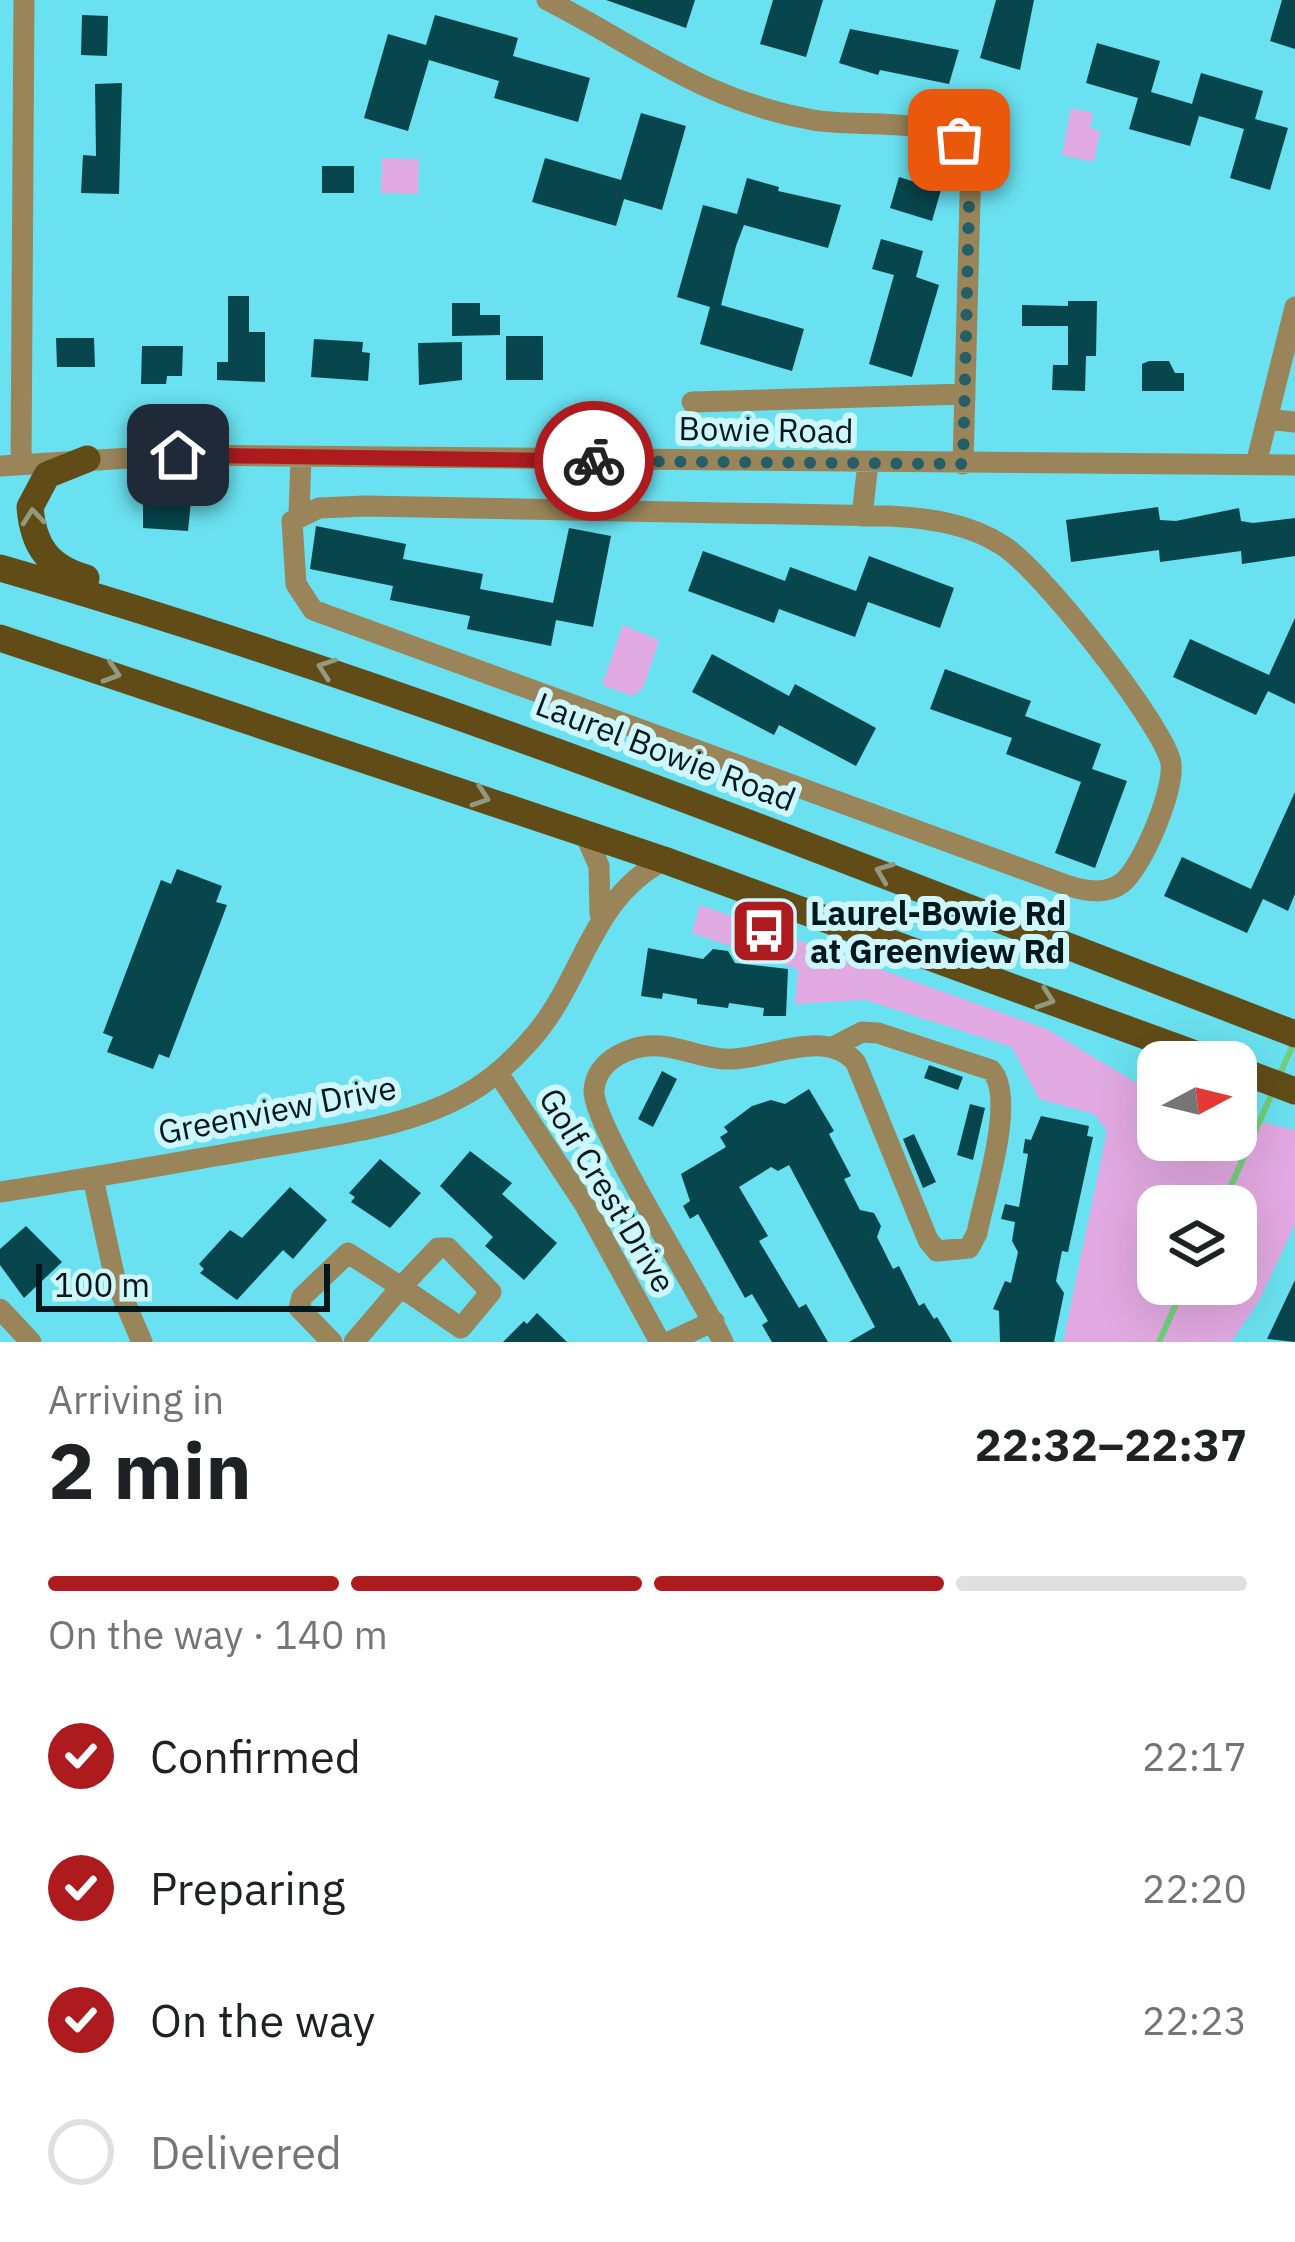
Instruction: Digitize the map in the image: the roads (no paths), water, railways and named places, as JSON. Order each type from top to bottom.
[{"type":"main road","points":[[87,459],[47,476],[31,497],[32,526],[44,554],[62,569],[162,601],[186,622]]},
{"type":"main road","name":"Laurel Bowie Road","points":[[0,568],[186,622],[531,738],[1295,1034]]},
{"type":"main road","points":[[0,638],[584,832],[1160,1041]]},
{"type":"main road","points":[[1257,1077],[1292,1090]]},
{"type":"street","points":[[11,465],[24,0]]},
{"type":"street","points":[[547,0],[698,87],[815,121],[950,136],[965,146],[970,169],[963,464]]},
{"type":"street","points":[[1256,464],[1295,307]]},
{"type":"street","points":[[692,402],[964,394]]},
{"type":"street","points":[[1267,419],[1295,422]]},
{"type":"street","points":[[0,452],[11,465]]},
{"type":"street","points":[[299,514],[301,457]]},
{"type":"street","name":"Bowie Road","points":[[11,465],[87,459],[301,457],[1295,464]]},
{"type":"street","points":[[862,516],[868,464]]},
{"type":"street","points":[[365,506],[862,516],[952,524],[1011,551],[1039,578],[1146,717],[1170,760],[1171,786],[1139,861],[1120,884],[1092,891],[1069,886],[313,610],[296,584],[292,521],[299,514],[365,506]]},
{"type":"street","points":[[584,832],[598,866],[600,914]]},
{"type":"street","name":"Greenview Drive","points":[[0,1192],[385,1124],[440,1107],[498,1072],[557,1005],[600,914],[634,876],[664,860]]},
{"type":"street","points":[[669,1342],[719,1331],[610,1142],[594,1104],[596,1078],[609,1060],[653,1045],[729,1059],[833,1047],[862,1032],[991,1070],[998,1078],[1001,1112],[969,1248],[937,1251],[928,1240],[856,1063],[833,1047]]},
{"type":"street","name":"Golf Crest Drive","points":[[498,1072],[585,1205],[660,1342]]},
{"type":"street","points":[[93,1178],[115,1279],[142,1342]]},
{"type":"street","points":[[332,1342],[299,1308],[339,1257],[359,1255],[401,1287],[354,1342]]},
{"type":"street","points":[[0,1309],[31,1342]]},
{"type":"waterway","points":[[1280,1074],[1294,1042]]},
{"type":"waterway","points":[[1231,1185],[1273,1091]]},
{"type":"waterway","points":[[1159,1342],[1176,1305]]},
{"type":"place","name":"Laurel-Bowie Rd at Greenview Rd","points":[[764,931]]}]
